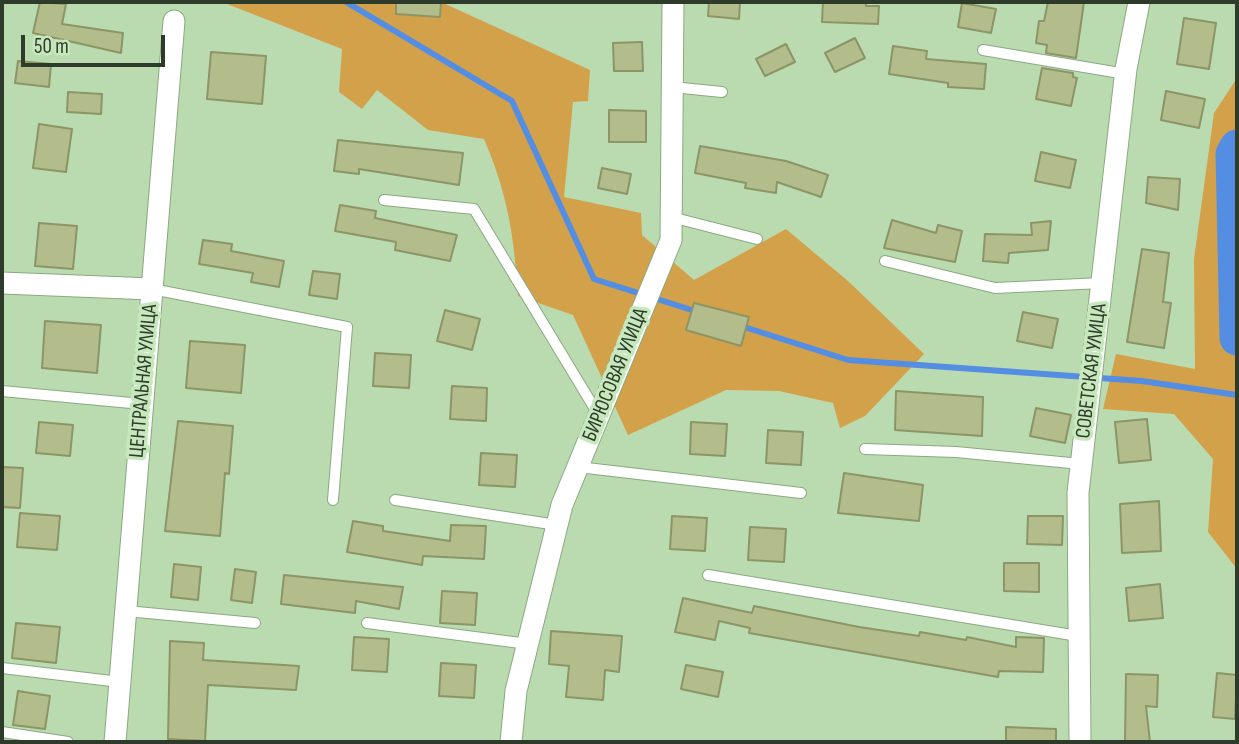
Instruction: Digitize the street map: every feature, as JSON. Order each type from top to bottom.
[{"type":"street","name":"БИРЮСОВАЯ УЛИЦА","points":[[511,742],[516,691],[557,525],[671,240],[673,2]]},
{"type":"street","name":"СОВЕТСКАЯ УЛИЦА","points":[[1080,742],[1078,493],[1126,74],[1139,2]]},
{"type":"street","name":"ЦЕНТРАЛЬНАЯ УЛИЦА","points":[[115,742],[174,20]]},
{"type":"street","points":[[2,283],[152,289]]},
{"type":"lane","points":[[983,50],[1126,74]]},
{"type":"lane","points":[[672,87],[722,92]]},
{"type":"lane","points":[[384,200],[474,209],[599,415]]},
{"type":"lane","points":[[671,217],[757,239]]},
{"type":"lane","points":[[885,261],[995,288],[1102,283]]},
{"type":"lane","points":[[152,289],[346,327],[333,500]]},
{"type":"lane","points":[[2,391],[142,404]]},
{"type":"lane","points":[[865,449],[956,452],[1081,464]]},
{"type":"lane","points":[[578,467],[801,493]]},
{"type":"lane","points":[[395,500],[557,525]]},
{"type":"lane","points":[[708,575],[1078,636]]},
{"type":"lane","points":[[126,611],[255,623]]},
{"type":"lane","points":[[367,623],[528,644]]},
{"type":"lane","points":[[2,668],[120,682]]},
{"type":"lane","points":[[2,732],[68,742]]},
{"type":"shaded area","points":[[222,2],[441,2],[590,70],[588,101],[573,102],[564,197],[641,213],[642,235],[694,280],[786,229],[848,281],[924,354],[865,416],[840,428],[833,403],[779,391],[726,390],[628,435],[573,315],[518,296],[508,216],[499,179],[484,139],[428,130],[377,90],[362,109],[339,92],[342,49]]},
{"type":"shaded area","points":[[1237,78],[1237,569],[1208,532],[1213,459],[1174,414],[1103,409],[1116,354],[1195,369],[1194,259],[1214,113]]},
{"type":"building","points":[[40,2],[66,4],[62,24],[123,33],[121,53],[33,33]]},
{"type":"building","points":[[396,2],[441,2],[440,17],[396,14]]},
{"type":"building","points":[[709,2],[740,2],[739,19],[708,16]]},
{"type":"building","points":[[823,2],[866,2],[866,6],[879,6],[878,24],[822,22]]},
{"type":"building","points":[[1048,2],[1084,2],[1076,58],[1046,53],[1047,45],[1036,43],[1039,21],[1044,21]]},
{"type":"building","points":[[962,3],[996,9],[991,33],[958,27]]},
{"type":"building","points":[[1184,18],[1216,23],[1209,69],[1177,64]]},
{"type":"building","points":[[855,38],[865,58],[835,72],[825,53]]},
{"type":"building","points":[[642,42],[643,71],[614,71],[613,43]]},
{"type":"building","points":[[786,44],[795,62],[765,76],[756,59]]},
{"type":"building","points":[[893,46],[927,51],[926,59],[986,64],[984,89],[948,87],[948,83],[889,74]]},
{"type":"building","points":[[211,52],[266,56],[262,104],[207,99]]},
{"type":"building","points":[[18,61],[51,64],[49,87],[15,83]]},
{"type":"building","points":[[1042,68],[1073,73],[1073,77],[1077,78],[1071,106],[1036,99]]},
{"type":"building","points":[[1166,91],[1205,99],[1199,128],[1161,120]]},
{"type":"building","points":[[68,92],[102,94],[101,114],[67,112]]},
{"type":"building","points":[[609,110],[646,111],[646,142],[609,142]]},
{"type":"building","points":[[39,124],[72,129],[66,172],[33,168]]},
{"type":"building","points":[[338,140],[463,153],[459,185],[359,169],[359,174],[334,171]]},
{"type":"building","points":[[700,146],[786,161],[828,175],[821,197],[777,182],[776,193],[745,188],[746,183],[695,173]]},
{"type":"building","points":[[1041,152],[1076,160],[1070,188],[1035,181]]},
{"type":"building","points":[[602,168],[631,174],[627,194],[598,188]]},
{"type":"building","points":[[1148,177],[1180,179],[1178,210],[1146,203]]},
{"type":"building","points":[[340,205],[376,211],[375,218],[457,235],[450,261],[395,250],[396,242],[335,231]]},
{"type":"building","points":[[892,220],[936,233],[938,225],[962,231],[955,262],[884,248]]},
{"type":"building","points":[[1051,221],[1048,250],[1009,253],[1008,263],[983,261],[985,234],[1032,235],[1031,223]]},
{"type":"building","points":[[39,223],[77,226],[73,269],[35,266]]},
{"type":"building","points":[[203,240],[232,244],[231,251],[284,261],[279,287],[251,282],[253,273],[199,264]]},
{"type":"building","points":[[1142,249],[1169,253],[1163,302],[1171,303],[1164,348],[1127,342]]},
{"type":"building","points":[[313,271],[340,274],[337,299],[309,295]]},
{"type":"building","points":[[694,303],[749,317],[741,346],[686,330]]},
{"type":"building","points":[[445,310],[480,319],[472,350],[437,341]]},
{"type":"building","points":[[1023,312],[1058,319],[1052,348],[1017,341]]},
{"type":"building","points":[[45,321],[101,325],[97,373],[42,368]]},
{"type":"building","points":[[190,341],[245,345],[241,393],[186,388]]},
{"type":"building","points":[[375,353],[411,355],[409,388],[373,386]]},
{"type":"building","points":[[452,386],[487,388],[486,421],[450,419]]},
{"type":"building","points":[[896,391],[983,397],[982,436],[895,430]]},
{"type":"building","points":[[1036,408],[1071,415],[1065,443],[1030,436]]},
{"type":"building","points":[[1147,419],[1151,460],[1119,463],[1115,422]]},
{"type":"building","points":[[178,421],[233,426],[229,474],[225,473],[220,536],[165,531]]},
{"type":"building","points":[[39,422],[73,425],[70,456],[36,453]]},
{"type":"building","points":[[691,422],[727,424],[725,456],[690,454]]},
{"type":"building","points":[[768,430],[803,432],[801,465],[766,463]]},
{"type":"building","points":[[481,453],[517,455],[515,487],[479,485]]},
{"type":"building","points":[[2,467],[23,468],[20,508],[2,507]]},
{"type":"building","points":[[844,473],[923,485],[919,521],[838,513]]},
{"type":"building","points":[[1159,501],[1161,551],[1122,553],[1120,504]]},
{"type":"building","points":[[20,513],[60,516],[57,550],[17,547]]},
{"type":"building","points":[[672,516],[707,518],[705,551],[670,549]]},
{"type":"building","points":[[1028,516],[1063,516],[1062,545],[1027,544]]},
{"type":"building","points":[[353,521],[383,526],[383,531],[450,541],[451,525],[486,526],[484,559],[423,556],[422,565],[347,552]]},
{"type":"building","points":[[750,527],[786,529],[784,562],[748,560]]},
{"type":"building","points":[[1004,563],[1039,563],[1039,592],[1004,591]]},
{"type":"building","points":[[174,564],[201,567],[198,600],[171,597]]},
{"type":"building","points":[[235,569],[256,572],[252,603],[231,600]]},
{"type":"building","points":[[284,575],[403,587],[399,609],[356,601],[355,613],[281,604]]},
{"type":"building","points":[[1160,584],[1163,618],[1129,621],[1126,588]]},
{"type":"building","points":[[442,591],[477,593],[475,625],[440,623]]},
{"type":"building","points":[[683,598],[752,613],[754,606],[859,627],[919,636],[920,632],[966,640],[967,637],[1016,647],[1016,637],[1044,638],[1043,672],[999,671],[998,677],[749,633],[750,628],[719,621],[715,640],[675,632]]},
{"type":"building","points":[[16,623],[60,627],[56,663],[12,658]]},
{"type":"building","points":[[551,631],[622,636],[619,672],[605,670],[603,700],[566,697],[569,666],[549,664]]},
{"type":"building","points":[[354,637],[389,639],[387,672],[352,670]]},
{"type":"building","points":[[170,641],[204,643],[203,660],[299,666],[296,690],[208,685],[205,741],[168,739]]},
{"type":"building","points":[[441,663],[476,665],[474,698],[439,696]]},
{"type":"building","points":[[686,665],[723,672],[718,697],[681,689]]},
{"type":"building","points":[[1217,673],[1237,675],[1235,719],[1213,717]]},
{"type":"building","points":[[1126,674],[1158,675],[1157,707],[1146,706],[1150,742],[1125,742]]},
{"type":"building","points":[[18,691],[50,696],[45,729],[13,725]]},
{"type":"building","points":[[1006,727],[1056,729],[1056,742],[1006,742]]},
{"type":"waterway","points":[[346,2],[512,101],[594,279],[698,312]]},
{"type":"waterway","points":[[1237,147],[1233,154],[1237,338]]},
{"type":"waterway","points":[[738,325],[848,360],[1142,381],[1237,395]]}]
